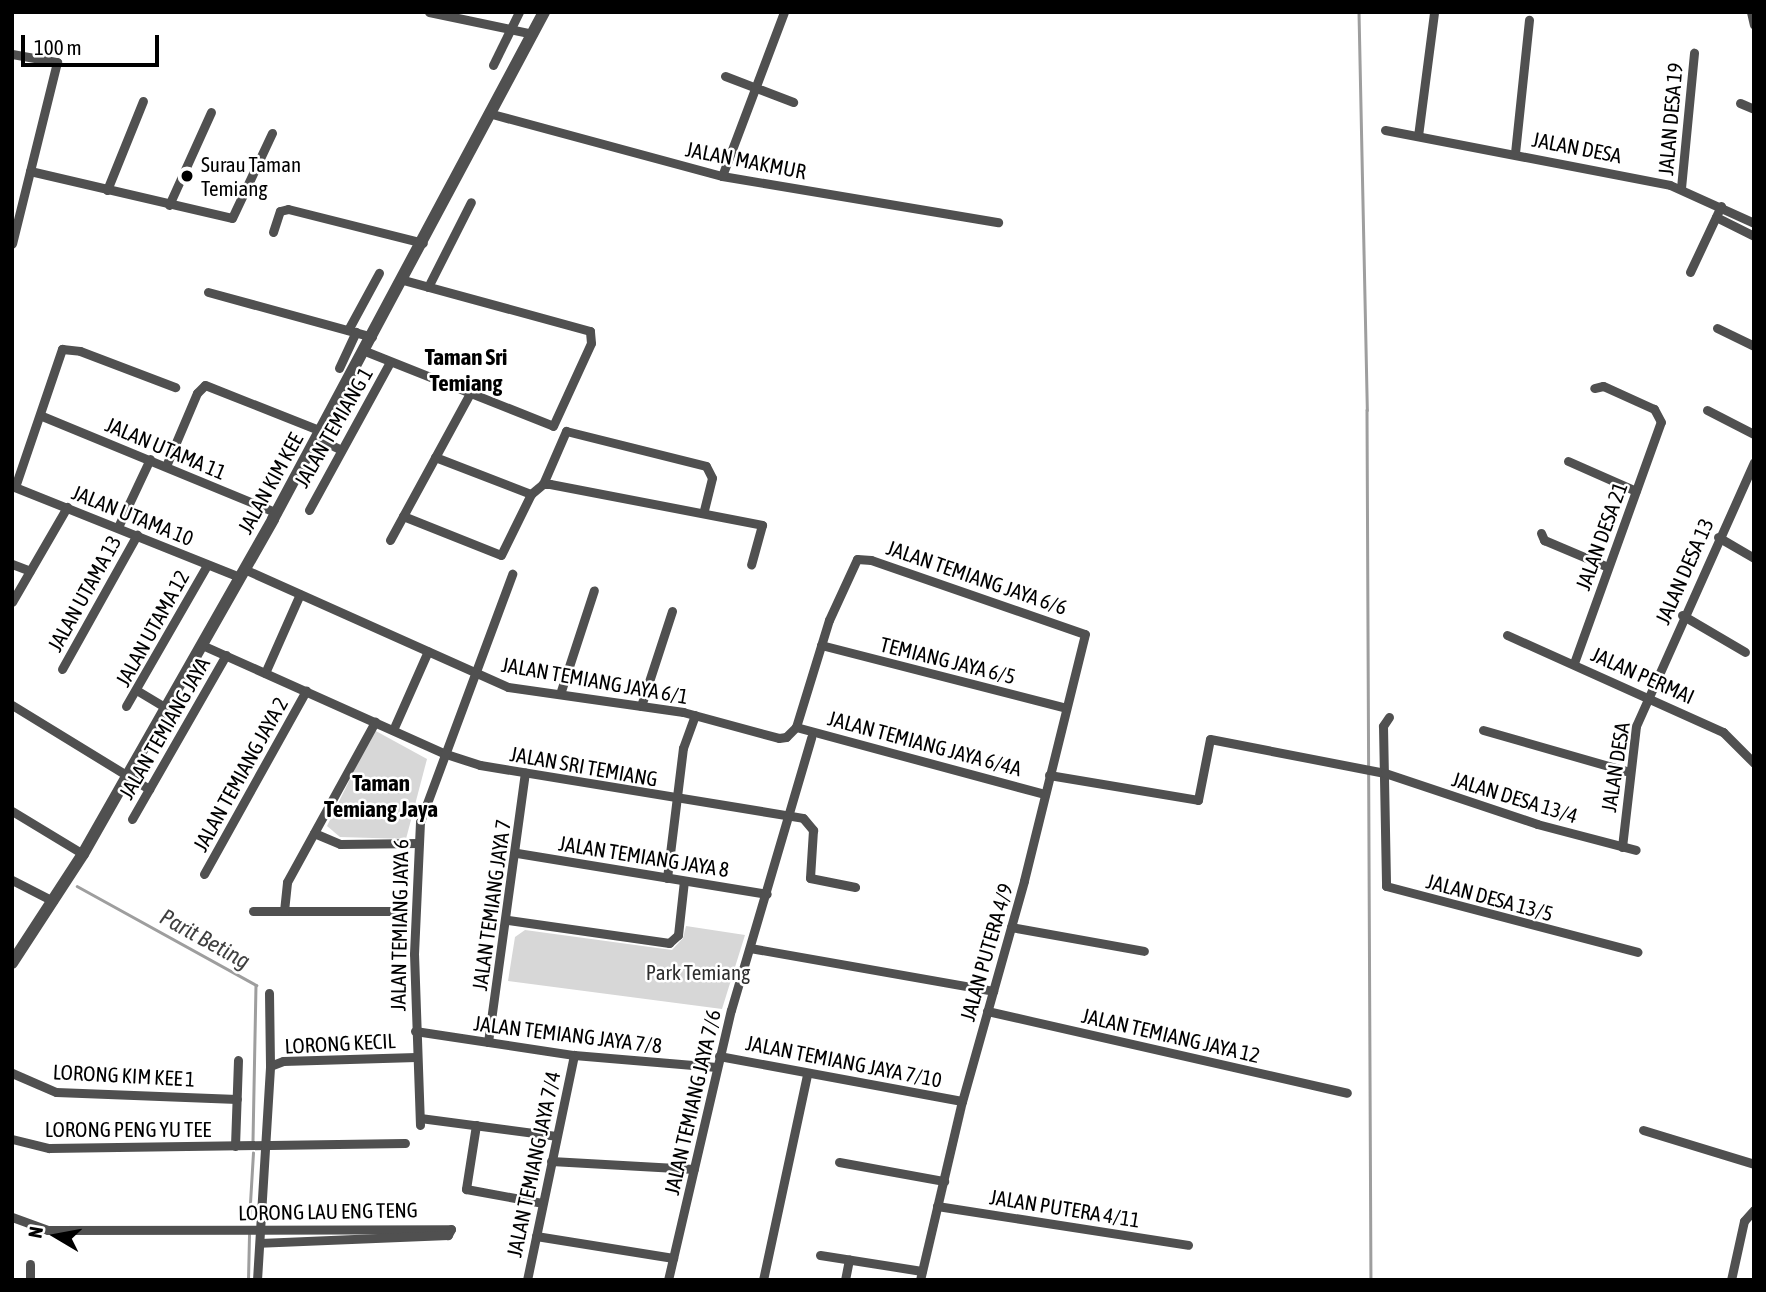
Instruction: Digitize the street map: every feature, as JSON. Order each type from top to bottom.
[{"type":"street","points":[[429,12],[533,34]]},
{"type":"street","points":[[492,65],[520,12]]},
{"type":"street","name":"JALAN KIM KEE","points":[[12,964],[83,854],[277,513],[544,12]]},
{"type":"street","points":[[722,176],[784,12]]},
{"type":"street","points":[[1418,136],[1434,12]]},
{"type":"street","points":[[1751,12],[1752,24]]},
{"type":"street","points":[[1515,153],[1529,20]]},
{"type":"street","name":"JALAN DESA 19","points":[[1681,188],[1694,53]]},
{"type":"street","points":[[12,54],[57,62],[12,244]]},
{"type":"street","points":[[724,76],[793,102]]},
{"type":"street","points":[[107,190],[143,101]]},
{"type":"street","points":[[1740,103],[1754,109]]},
{"type":"street","points":[[169,205],[211,112]]},
{"type":"street","name":"JALAN MAKMUR","points":[[492,114],[722,176],[998,222]]},
{"type":"street","name":"JALAN DESA","points":[[1385,130],[1515,153],[1681,188],[1753,222]]},
{"type":"street","points":[[30,171],[232,218],[272,133]]},
{"type":"street","points":[[428,287],[471,202]]},
{"type":"street","points":[[1690,272],[1721,206]]},
{"type":"street","points":[[273,232],[281,211],[288,209],[423,243]]},
{"type":"street","points":[[1716,217],[1754,236]]},
{"type":"street","points":[[339,368],[352,331],[379,273]]},
{"type":"street","points":[[365,351],[553,426],[591,343],[590,331],[403,280]]},
{"type":"street","points":[[208,292],[372,337]]},
{"type":"street","points":[[1717,328],[1754,346]]},
{"type":"street","points":[[14,487],[42,415],[62,349],[80,351],[175,387]]},
{"type":"street","name":"JALAN TEMIANG 1","points":[[309,510],[390,362]]},
{"type":"street","points":[[166,466],[197,393],[205,385],[319,434],[340,449]]},
{"type":"street","name":"JALAN DESA 21","points":[[1574,663],[1661,422],[1654,409],[1604,386],[1594,388]]},
{"type":"street","points":[[390,540],[470,393]]},
{"type":"street","points":[[1706,410],[1754,434]]},
{"type":"street","name":"JALAN UTAMA 11","points":[[42,415],[277,513]]},
{"type":"street","points":[[403,516],[501,555],[531,494],[543,484],[566,431],[706,466],[712,478],[703,513]]},
{"type":"street","points":[[435,457],[531,494]]},
{"type":"street","points":[[118,527],[150,459]]},
{"type":"street","points":[[1568,461],[1636,491]]},
{"type":"street","name":"JALAN DESA 13","points":[[1652,697],[1682,615],[1754,462]]},
{"type":"street","points":[[543,484],[762,525],[751,565]]},
{"type":"street","name":"JALAN UTAMA 10","points":[[14,487],[67,506],[207,565],[242,573]]},
{"type":"street","points":[[12,602],[67,506]]},
{"type":"street","points":[[1541,533],[1544,540],[1608,567]]},
{"type":"street","name":"JALAN UTAMA 13","points":[[62,669],[137,535]]},
{"type":"street","points":[[1718,537],[1754,558]]},
{"type":"street","name":"JALAN TEMIANG JAYA 6/6","points":[[821,645],[857,559],[871,560],[1085,634]]},
{"type":"street","points":[[12,564],[30,571]]},
{"type":"street","name":"JALAN UTAMA 12","points":[[126,706],[138,691],[207,565]]},
{"type":"street","name":"JALAN TEMIANG JAYA 6/1","points":[[242,573],[300,594],[508,687],[695,715],[779,738],[794,730]]},
{"type":"street","name":"JALAN TEMIANG JAYA 6","points":[[476,1125],[420,1122],[415,1031],[418,843],[423,808],[512,574]]},
{"type":"street","points":[[560,694],[594,590]]},
{"type":"street","points":[[265,673],[300,594]]},
{"type":"street","points":[[641,706],[672,611]]},
{"type":"street","points":[[1682,615],[1745,652]]},
{"type":"street","name":"JALAN PUTERA 4/9","points":[[921,1275],[962,1101],[1011,927],[1085,634]]},
{"type":"street","name":"JALAN PERMAI","points":[[1507,635],[1652,697],[1723,732],[1754,763]]},
{"type":"street","name":"JALAN SRI TEMIANG","points":[[201,645],[443,753],[525,773],[807,820],[814,830],[810,878],[855,887]]},
{"type":"street","points":[[794,730],[821,645]]},
{"type":"street","name":"TEMIANG JAYA 6/5","points":[[821,645],[1066,708]]},
{"type":"street","points":[[393,730],[428,651]]},
{"type":"street","name":"JALAN TEMIANG JAYA","points":[[132,819],[226,656]]},
{"type":"street","points":[[138,691],[166,708]]},
{"type":"street","name":"JALAN TEMIANG JAYA 2","points":[[204,874],[306,691]]},
{"type":"street","name":"JALAN DESA","points":[[1622,846],[1634,733],[1652,697]]},
{"type":"street","points":[[12,705],[149,789]]},
{"type":"street","points":[[667,878],[683,748],[695,715]]},
{"type":"street","name":"JALAN DESA 13/5","points":[[1389,717],[1383,726],[1383,878],[1392,890],[1639,952]]},
{"type":"street","points":[[284,911],[286,882],[375,722]]},
{"type":"street","name":"JALAN TEMIANG JAYA 6/4A","points":[[794,730],[1045,793]]},
{"type":"street","points":[[1483,730],[1629,772]]},
{"type":"street","name":"JALAN TEMIANG JAYA 7/6","points":[[668,1280],[716,1067],[811,738]]},
{"type":"street","name":"JALAN DESA 13/4","points":[[1049,775],[1198,800],[1210,739],[1385,773],[1636,850]]},
{"type":"street","name":"JALAN TEMIANG JAYA 7","points":[[488,1042],[508,920],[525,773]]},
{"type":"street","points":[[12,811],[83,854]]},
{"type":"street","points":[[314,833],[340,844],[418,843]]},
{"type":"street","name":"JALAN TEMIANG JAYA 8","points":[[517,853],[767,894]]},
{"type":"street","points":[[12,880],[53,901]]},
{"type":"street","points":[[508,920],[669,943],[677,935],[684,881]]},
{"type":"street","points":[[253,911],[398,911]]},
{"type":"street","points":[[1011,927],[1144,951]]},
{"type":"street","points":[[750,948],[993,991]]},
{"type":"street","points":[[269,993],[270,1066]]},
{"type":"street","name":"JALAN TEMIANG JAYA 12","points":[[988,1011],[1348,1093]]},
{"type":"street","name":"JALAN TEMIANG JAYA 7/8","points":[[415,1031],[574,1055],[716,1067]]},
{"type":"street","name":"JALAN TEMIANG JAYA 7/4","points":[[527,1280],[574,1055]]},
{"type":"street","name":"JALAN TEMIANG JAYA 7/10","points":[[719,1056],[962,1101]]},
{"type":"street","name":"LORONG KECIL","points":[[257,1280],[260,1243],[252,1231],[254,1147],[270,1066],[283,1061],[416,1057]]},
{"type":"street","points":[[235,1146],[238,1060]]},
{"type":"street","name":"LORONG KIM KEE 1","points":[[12,1073],[56,1092],[236,1098]]},
{"type":"street","points":[[764,1280],[807,1074]]},
{"type":"street","points":[[542,1203],[466,1189],[476,1125],[556,1136]]},
{"type":"street","points":[[1643,1130],[1754,1164]]},
{"type":"street","name":"LORONG PENG YU TEE","points":[[12,1139],[49,1148],[405,1143]]},
{"type":"street","points":[[551,1161],[694,1169]]},
{"type":"street","points":[[839,1162],[944,1181]]},
{"type":"street","name":"JALAN PUTERA 4/11","points":[[937,1206],[1188,1245]]},
{"type":"street","points":[[1731,1280],[1744,1221],[1754,1210]]},
{"type":"street","name":"LORONG LAU ENG TENG","points":[[12,1217],[48,1230],[451,1229],[448,1235],[260,1243]]},
{"type":"street","points":[[536,1236],[673,1258]]},
{"type":"street","points":[[820,1255],[921,1275]]},
{"type":"street","points":[[845,1280],[849,1259]]},
{"type":"street","points":[[30,1264],[30,1280]]},
{"type":"green space","points":[[374,730],[427,759],[406,839],[340,837],[327,826]]},
{"type":"green space","name":"Park Temiang","points":[[686,926],[745,935],[722,1009],[508,981],[515,937],[525,930],[672,950],[683,938]]},
{"type":"waterway","points":[[1359,12],[1367,410],[1371,1280]]},
{"type":"waterway","name":"Parit Beting","points":[[77,886],[256,985],[253,1140]]},
{"type":"waterway","name":"Parit Beting","points":[[249,1220],[253,1153]]},
{"type":"waterway","name":"Parit Beting","points":[[248,1280],[249,1235]]},
{"type":"place","name":"Surau Taman Temiang","points":[[187,176]]},
{"type":"district","name":"Taman Sri Temiang","points":[[466,370]]},
{"type":"district","name":"Taman Temiang Jaya","points":[[381,796]]}]
